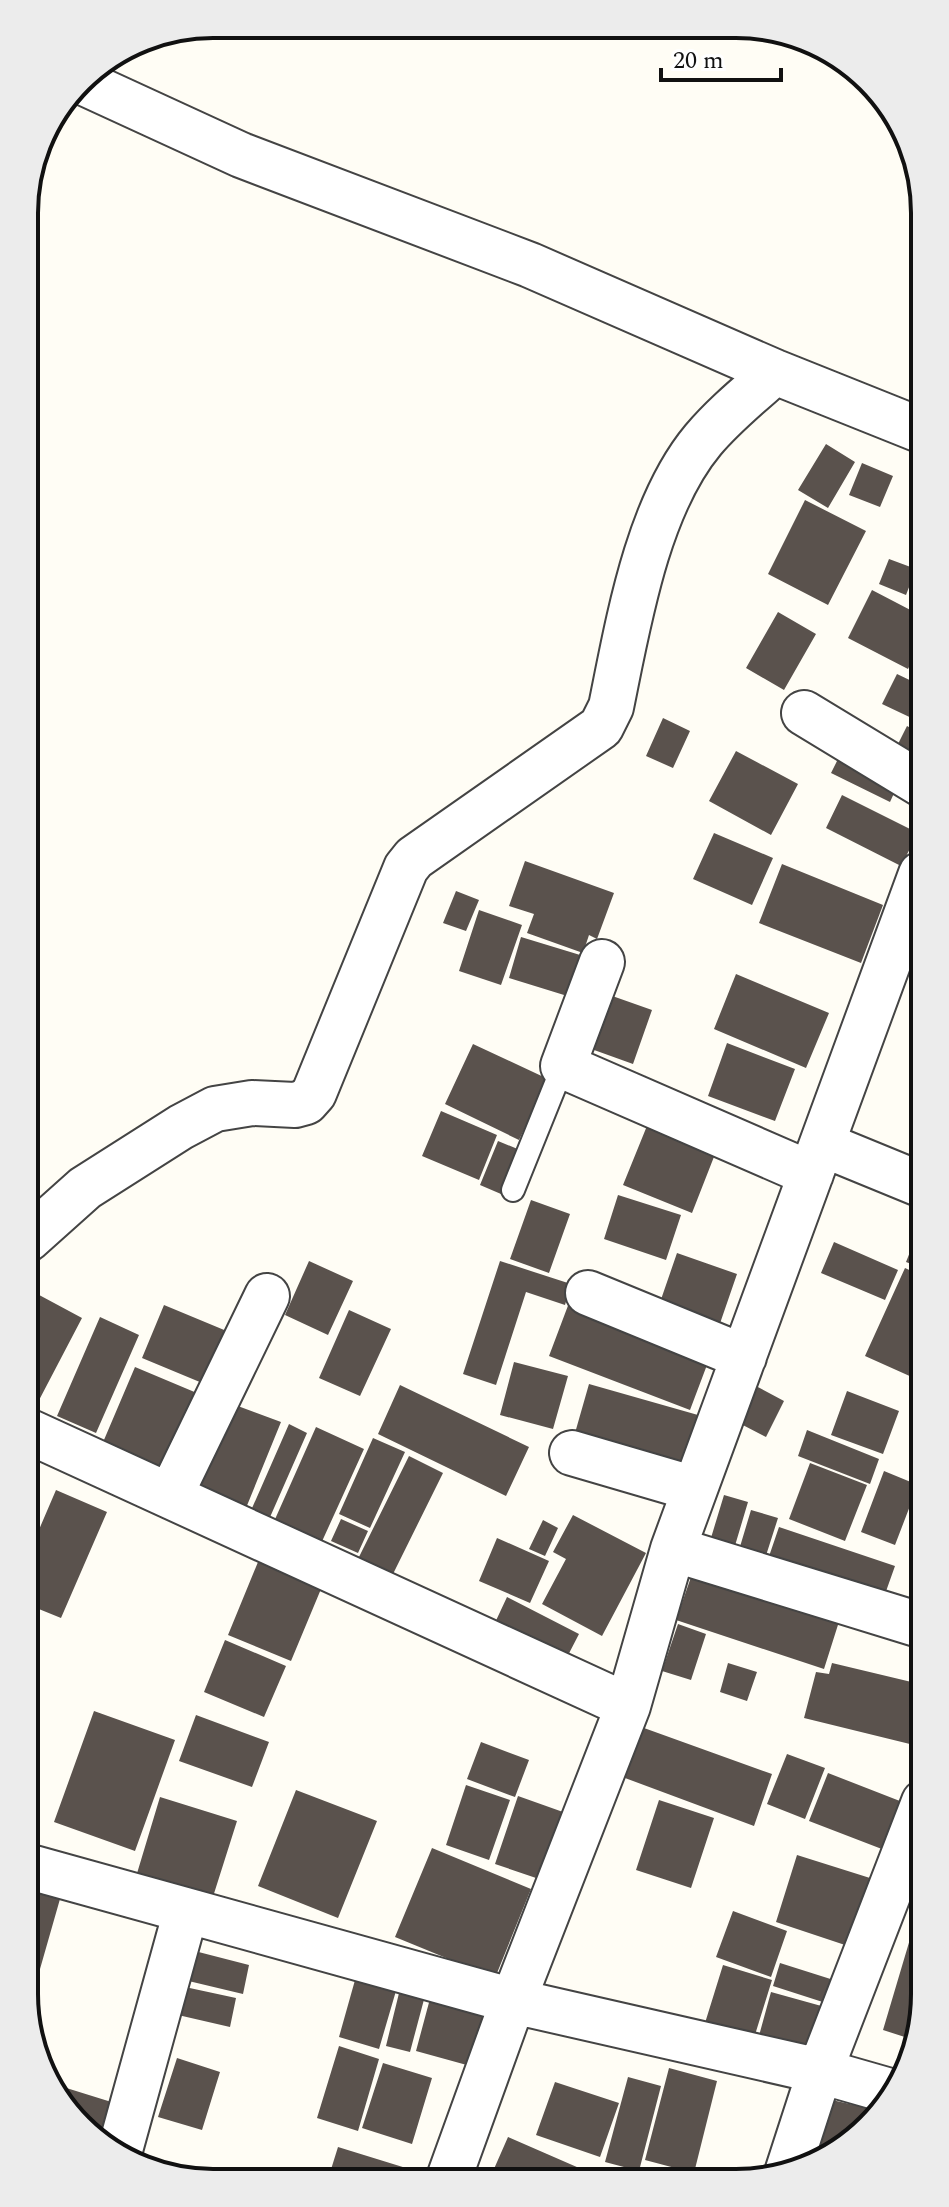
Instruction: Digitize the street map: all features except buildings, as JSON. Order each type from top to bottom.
[{"type":"street","points":[[92,86],[241,155],[530,265],[775,372],[911,426]]},
{"type":"street","points":[[38,1230],[85,1188],[215,1109],[252,1103],[295,1105],[306,1102],[314,1093],[406,868],[414,858],[601,727],[611,707],[647,551],[673,489],[701,442],[775,372]]},
{"type":"street","points":[[804,713],[911,778]]},
{"type":"street","points":[[452,2169],[513,2001],[628,1706],[673,1549],[911,901]]},
{"type":"street","points":[[602,962],[563,1066],[816,1159],[911,1182]]},
{"type":"street","points":[[588,1293],[744,1357]]},
{"type":"street","points":[[170,1496],[267,1296]]},
{"type":"street","points":[[38,1436],[628,1706]]},
{"type":"street","points":[[572,1453],[695,1489]]},
{"type":"street","points":[[673,1549],[911,1622]]},
{"type":"street","points":[[791,2160],[820,2071],[911,1836]]},
{"type":"street","points":[[38,1869],[513,2001],[820,2071],[883,2089]]},
{"type":"street","points":[[122,2143],[186,1911]]},
{"type":"lane","points":[[513,1190],[563,1066]]}]
